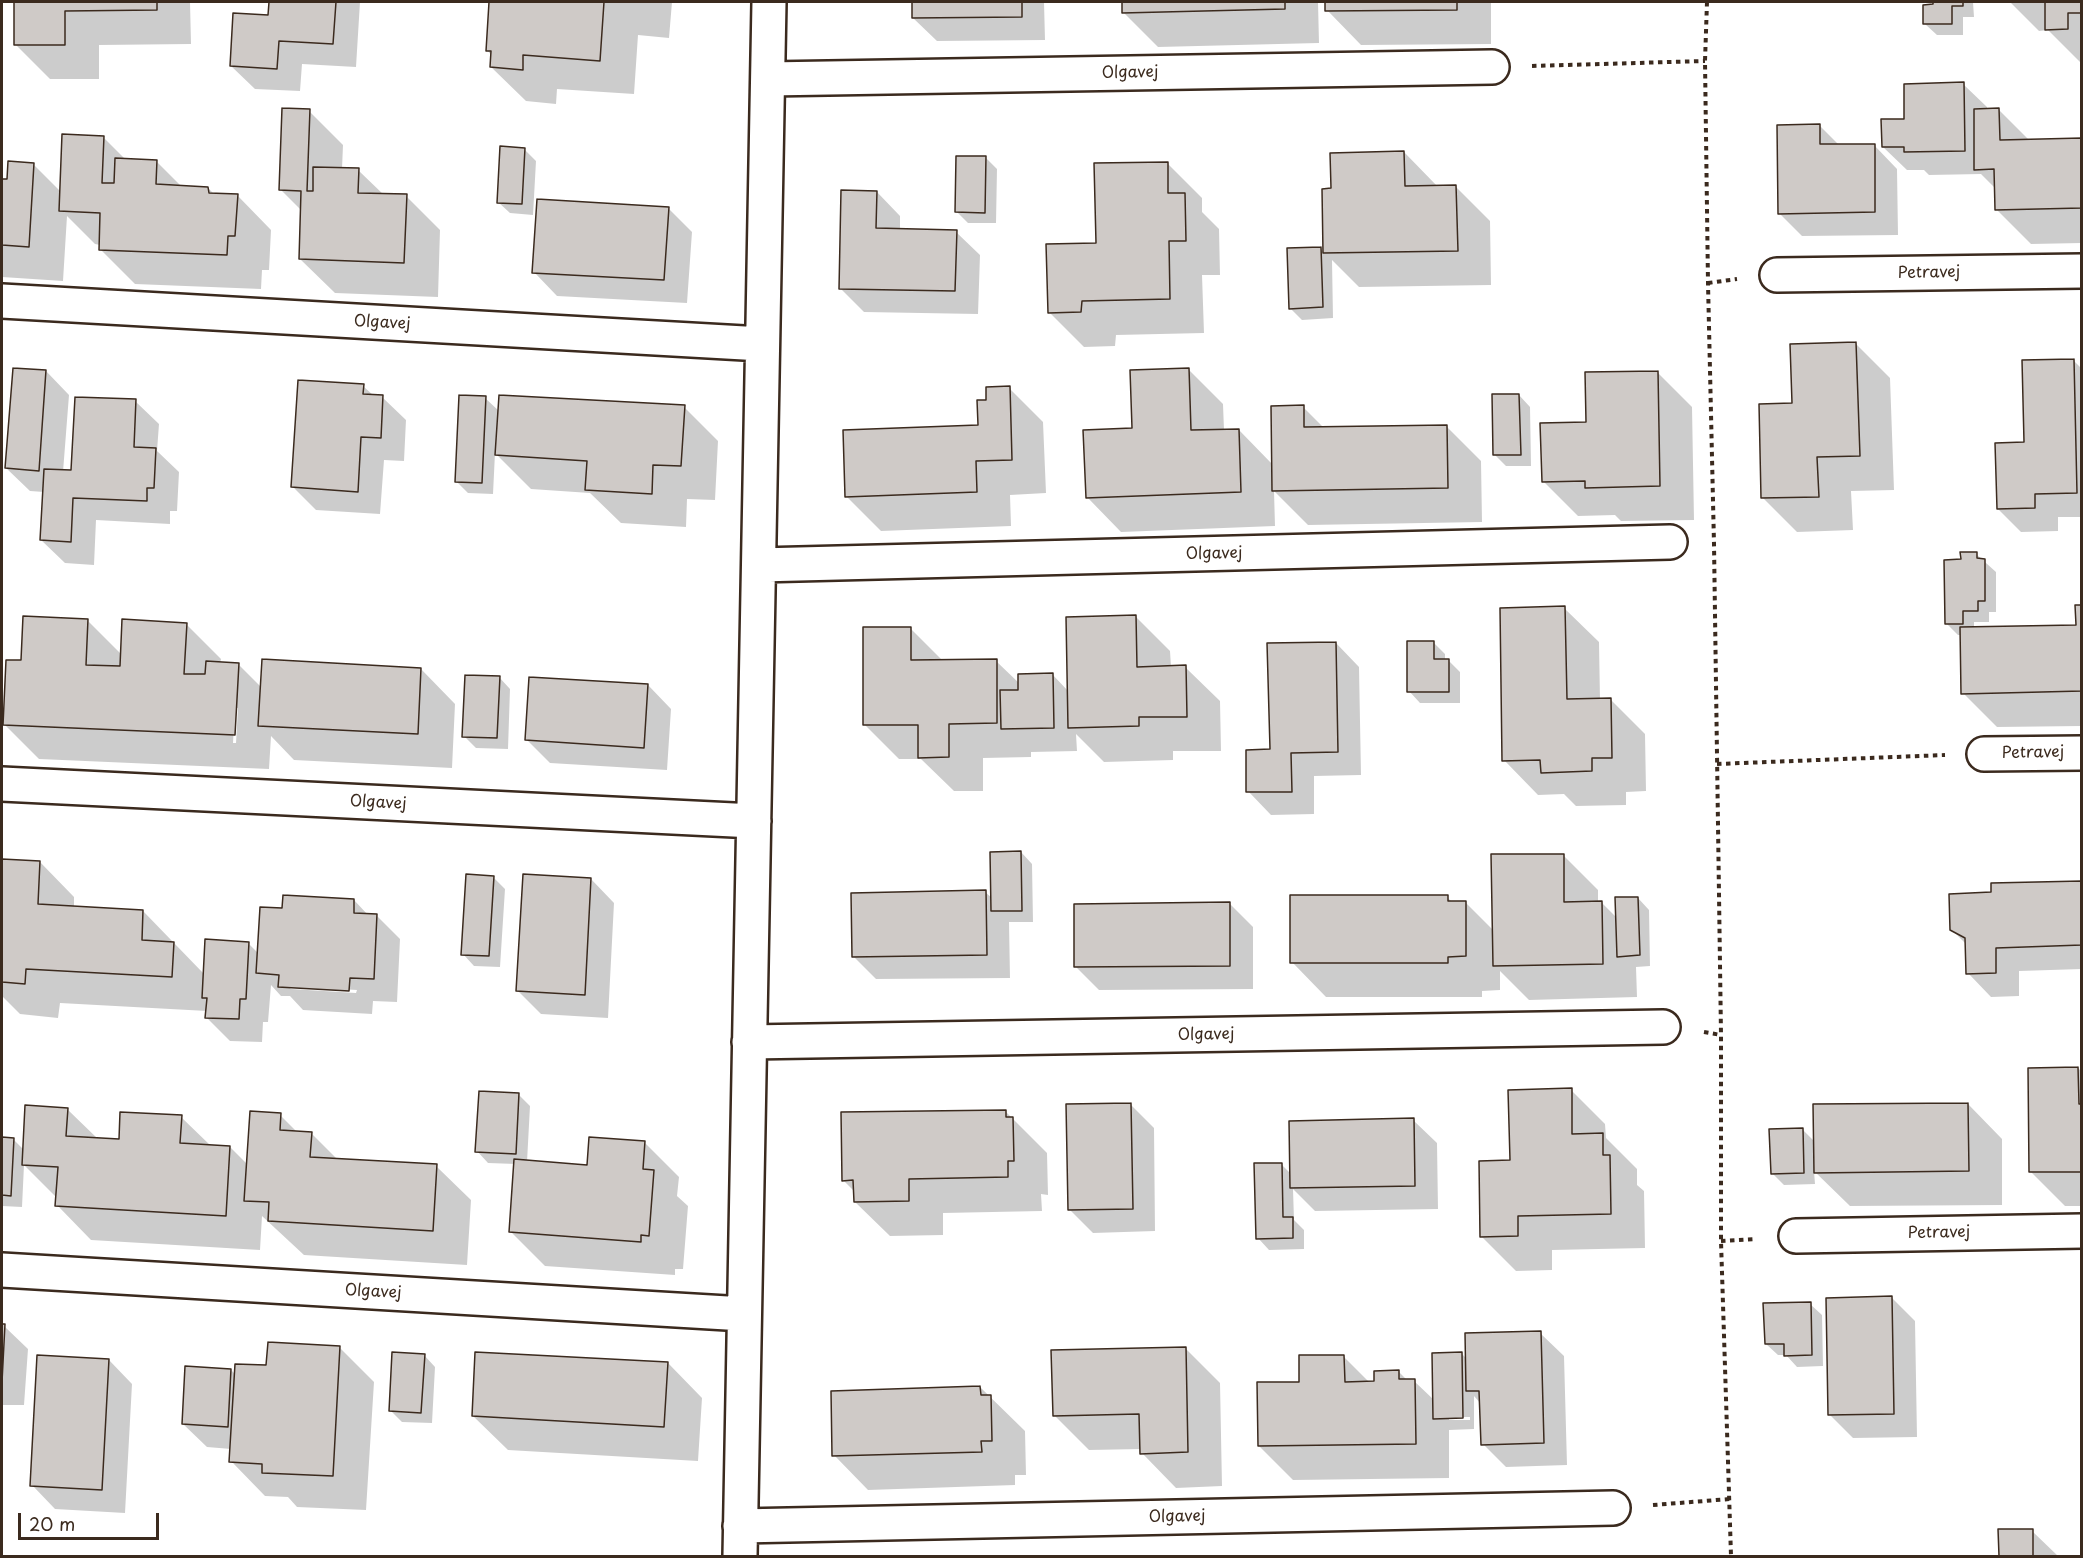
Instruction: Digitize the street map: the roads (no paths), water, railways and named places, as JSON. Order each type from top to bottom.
[{"type":"street","name":"Olgavej","points":[[769,2],[740,1541],[1613,1508]]},
{"type":"street","name":"Olgavej","points":[[768,79],[1492,67]]},
{"type":"street","name":"Petravej","points":[[1777,275],[2082,271]]},
{"type":"street","name":"Olgavej","points":[[2,301],[762,345]]},
{"type":"street","name":"Olgavej","points":[[759,565],[1670,542]]},
{"type":"street","name":"Petravej","points":[[1984,754],[2082,753]]},
{"type":"street","name":"Olgavej","points":[[2,784],[754,821]]},
{"type":"street","name":"Olgavej","points":[[749,1042],[1663,1027]]},
{"type":"street","name":"Petravej","points":[[1796,1236],[2082,1231]]},
{"type":"street","name":"Olgavej","points":[[2,1270],[744,1314]]}]
